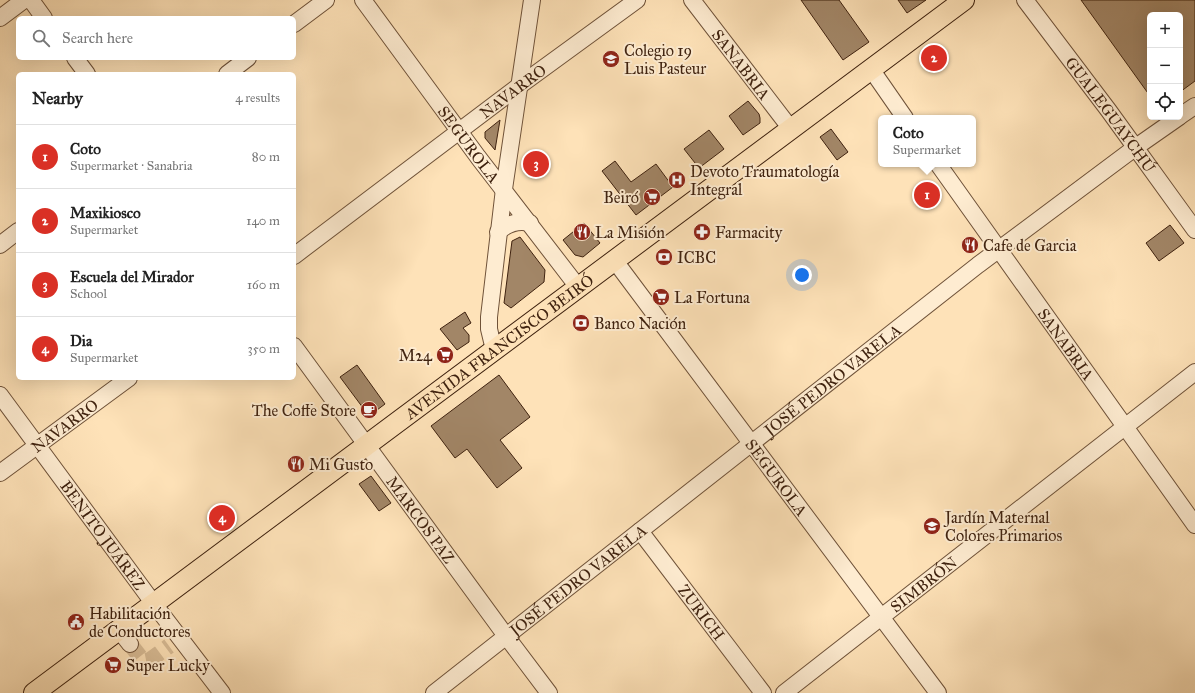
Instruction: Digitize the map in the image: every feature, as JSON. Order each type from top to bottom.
[{"type":"main road","name":"AVENIDA FRANCISCO BEIRÓ","points":[[34,693],[124,637],[154,604],[964,0]]},
{"type":"street","points":[[0,18],[24,0]]},
{"type":"street","points":[[31,0],[43,16]]},
{"type":"street","points":[[296,22],[326,0]]},
{"type":"street","name":"SEGUROLA","points":[[363,0],[578,287]]},
{"type":"street","points":[[494,350],[489,329],[489,317],[498,232],[532,0]]},
{"type":"street","name":"NAVARRO","points":[[296,255],[461,132],[519,86],[637,0]]},
{"type":"street","name":"SANABRIA","points":[[692,0],[791,129]]},
{"type":"street","name":"GUALEGUAYCHÚ","points":[[1025,0],[1136,147],[1195,230]]},
{"type":"street","points":[[76,60],[86,72]]},
{"type":"street","points":[[230,72],[245,60]]},
{"type":"street","points":[[870,69],[903,115]]},
{"type":"street","name":"JOSÉ PEDRO VARELA","points":[[1183,115],[1195,106]]},
{"type":"street","name":"JOSÉ PEDRO VARELA","points":[[434,693],[751,442],[999,249],[1136,147],[1176,120]]},
{"type":"street","name":"SANABRIA","points":[[940,167],[1195,525]]},
{"type":"street","points":[[498,232],[512,223],[524,222],[530,224]]},
{"type":"street","points":[[0,245],[16,233]]},
{"type":"street","name":"SEGUROLA","points":[[615,261],[938,693]]},
{"type":"street","name":"MARCOS PAZ","points":[[296,349],[549,693]]},
{"type":"street","name":"SIMBRÓN","points":[[784,693],[1195,372]]},
{"type":"street","name":"NAVARRO","points":[[0,473],[126,380]]},
{"type":"street","name":"BENITO JUÁREZ","points":[[0,395],[154,604],[174,642],[222,693]]},
{"type":"street","name":"ZURICH","points":[[640,531],[763,693]]},
{"type":"building","points":[[801,0],[839,0],[869,42],[843,60]]},
{"type":"building","points":[[898,0],[926,0],[907,13]]},
{"type":"building","points":[[1081,0],[1195,0],[1195,81],[1183,90],[1183,12],[1147,12],[1147,92]]},
{"type":"building","points":[[748,101],[759,114],[760,123],[743,135],[729,116]]},
{"type":"building","points":[[500,120],[495,150],[485,138],[485,132]]},
{"type":"building","points":[[831,129],[848,152],[837,160],[820,137]]},
{"type":"building","points":[[709,130],[724,149],[699,168],[684,149]]},
{"type":"building","points":[[615,161],[631,182],[656,164],[673,187],[636,215],[602,171]]},
{"type":"building","name":"La Misión","points":[[584,223],[600,243],[583,257],[575,255],[563,240]]},
{"type":"building","points":[[1170,225],[1184,243],[1159,261],[1146,243]]},
{"type":"building","points":[[520,237],[545,270],[544,282],[511,308],[504,303],[512,241]]},
{"type":"building","points":[[465,312],[471,323],[463,328],[469,335],[469,342],[457,350],[440,329]]},
{"type":"building","points":[[357,365],[385,404],[369,416],[340,377]]},
{"type":"building","points":[[499,375],[530,417],[500,440],[522,468],[497,488],[467,449],[455,458],[431,426]]},
{"type":"building","points":[[371,476],[391,503],[379,511],[359,484]]},
{"type":"tunnel","points":[[130,644],[145,661],[150,660],[169,646]]},
{"type":"place","name":"Maxikiosco","points":[[934,58]]},
{"type":"place","name":"Colegio 19 Luis Pasteur","points":[[611,59]]},
{"type":"place","name":"Escuela del Mirador","points":[[536,164]]},
{"type":"place","name":"Devoto Traumatología Integral","points":[[677,180]]},
{"type":"place","name":"Coto","points":[[927,195]]},
{"type":"place","name":"Beiró","points":[[652,197]]},
{"type":"place","name":"La Misión","points":[[582,232]]},
{"type":"place","name":"Farmacity","points":[[702,232]]},
{"type":"place","name":"Cafe de Garcia","points":[[970,245]]},
{"type":"place","name":"ICBC","points":[[664,257]]},
{"type":"place","name":"La Fortuna","points":[[661,297]]},
{"type":"place","name":"Banco Nación","points":[[581,323]]},
{"type":"place","name":"M24","points":[[445,355]]},
{"type":"place","name":"The Coffe Store","points":[[369,410]]},
{"type":"place","name":"Mi Gusto","points":[[296,464]]},
{"type":"place","name":"Dia","points":[[222,518]]},
{"type":"place","name":"Jardín Maternal Colores Primarios","points":[[932,526]]},
{"type":"place","name":"Habilitación de Conductores","points":[[76,622]]},
{"type":"place","name":"Super Lucky","points":[[113,665]]}]
